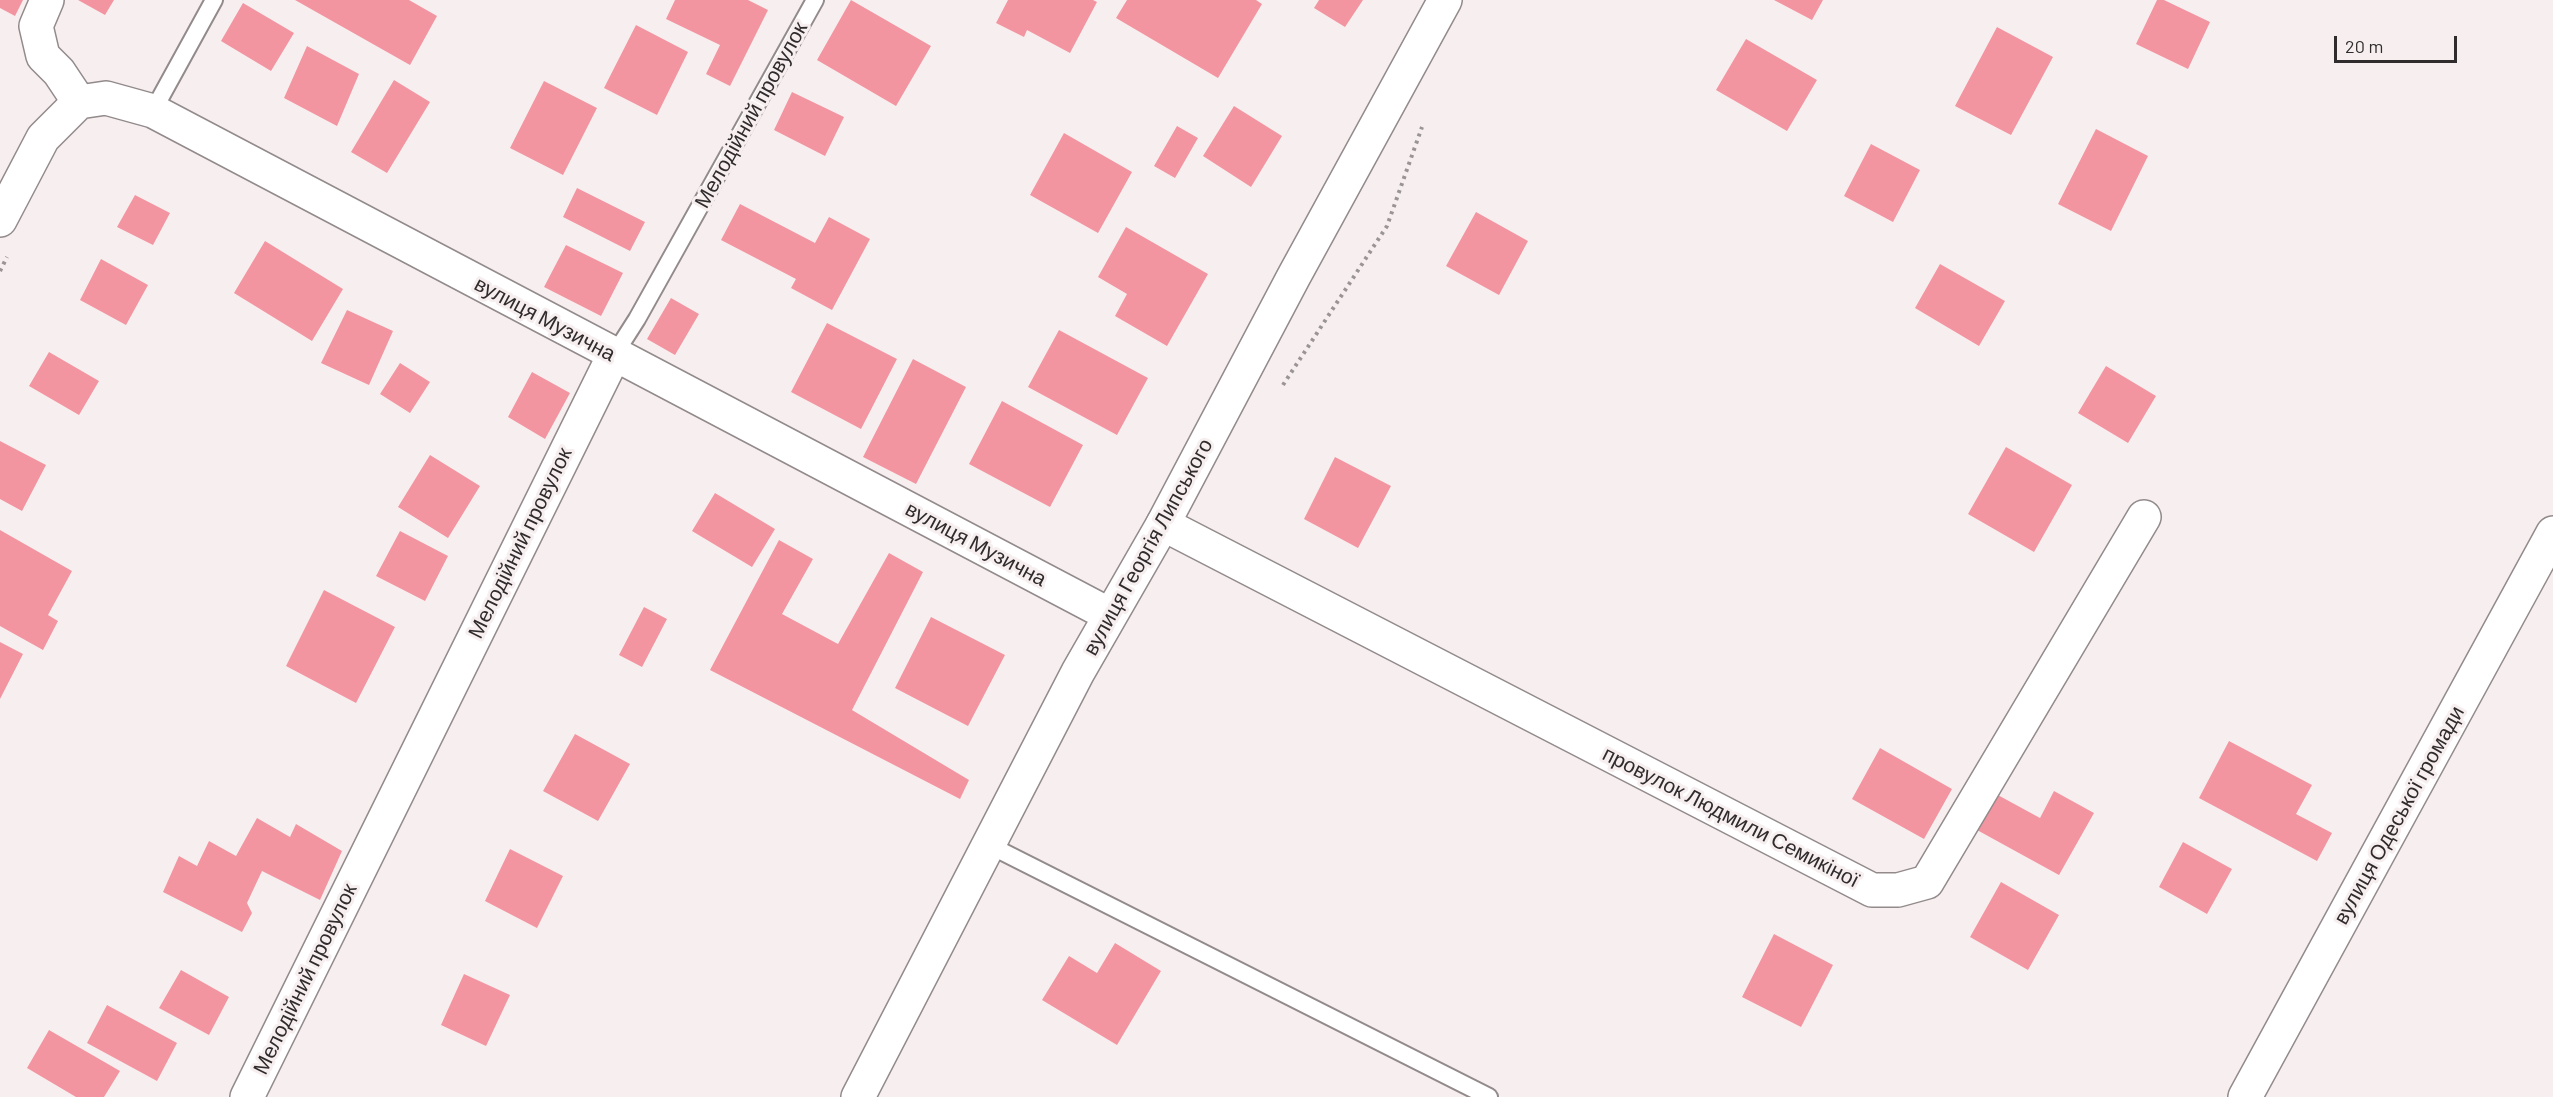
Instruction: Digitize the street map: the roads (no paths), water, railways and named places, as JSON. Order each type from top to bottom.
[{"type":"street","points":[[0,219],[43,138],[79,102],[58,72],[43,56],[36,26],[48,0]]},
{"type":"street","name":"вулиця Георгія Липського","points":[[858,1097],[1110,615],[1163,524],[1444,0]]},
{"type":"street","name":"вулиця Музична","points":[[79,102],[106,98],[153,111],[1110,615]]},
{"type":"street","name":"Мелодійний провулок","points":[[247,1097],[615,355]]},
{"type":"street","name":"провулок Людмили Семикіної","points":[[1163,524],[1872,890],[1898,890],[1927,882],[2144,517]]},
{"type":"street","name":"вулиця Одеської громади","points":[[2245,1097],[2553,533]]},
{"type":"lane","points":[[153,111],[214,0]]},
{"type":"lane","name":"Мелодійний провулок","points":[[615,355],[638,319],[815,0]]},
{"type":"lane","points":[[989,845],[1489,1097]]}]
